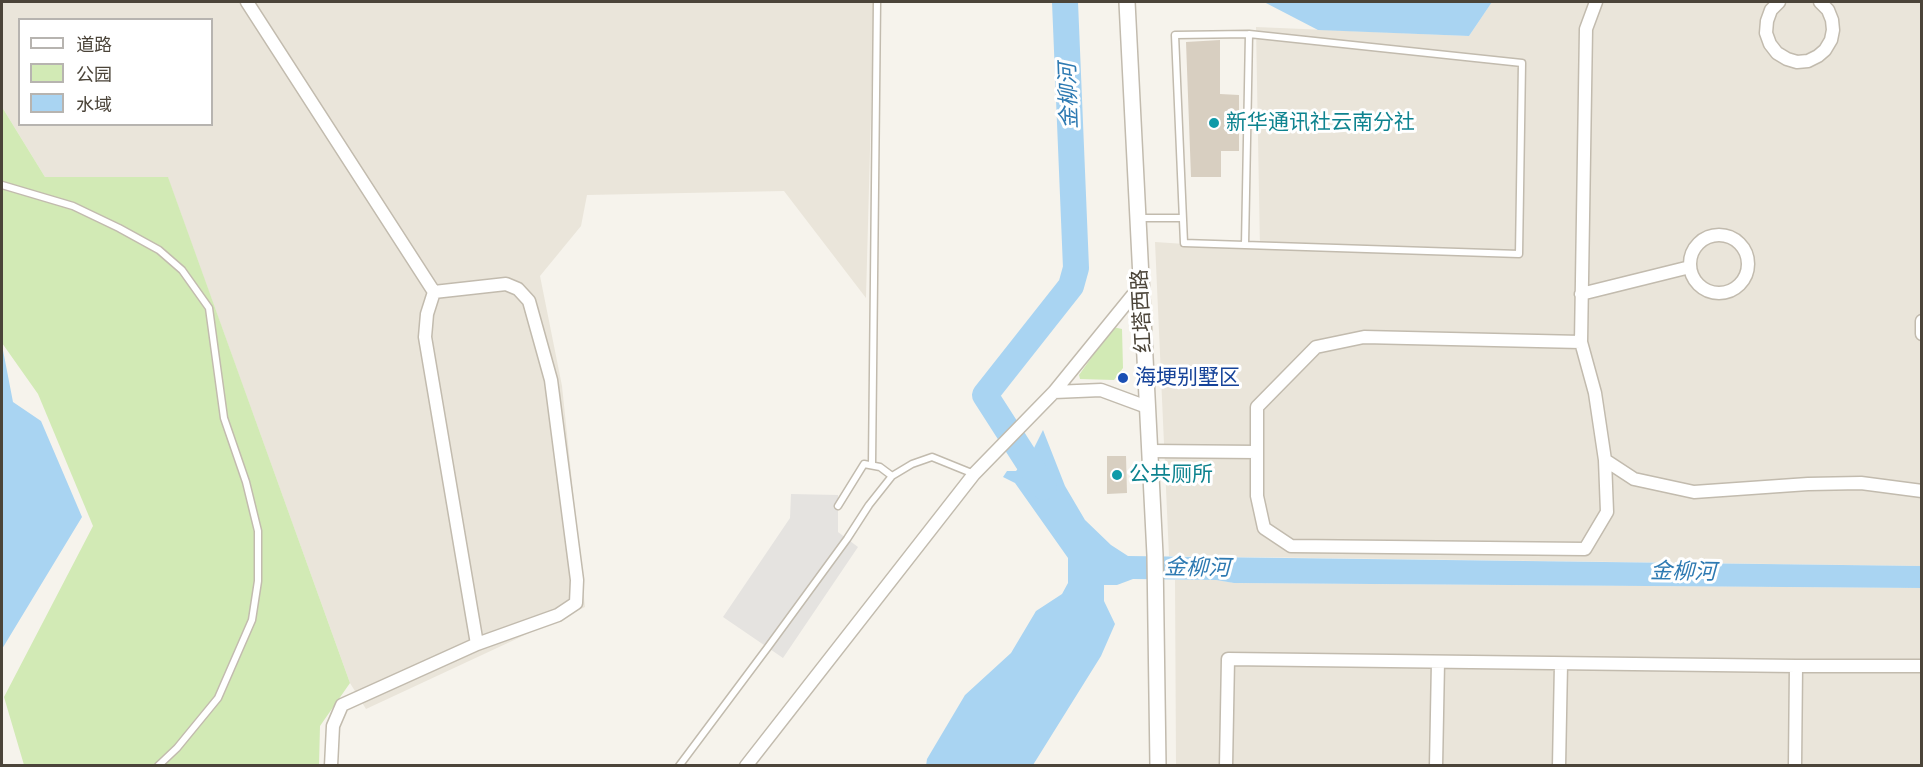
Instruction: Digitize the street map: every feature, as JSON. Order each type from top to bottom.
[{"type":"street","points":[[247,2],[434,292]]},
{"type":"street","name":"红塔西路","points":[[1127,2],[1155,555],[1158,765]]},
{"type":"street","points":[[1581,342],[1364,337],[1316,347],[1257,407],[1257,496],[1264,528],[1291,546],[1585,549],[1607,512],[1605,460],[1595,393],[1581,342],[1586,29],[1596,2]]},
{"type":"street","points":[[1779,2],[1771,10],[1767,21],[1770,44],[1777,53],[1797,62],[1818,57],[1831,40],[1832,20],[1828,10],[1820,2]]},
{"type":"street","points":[[1717,234],[1735,238],[1746,252],[1749,261],[1748,271],[1743,281],[1736,288],[1727,292],[1707,291],[1699,285],[1690,267],[1691,257],[1700,242],[1717,234]]},
{"type":"street","points":[[1581,294],[1690,267]]},
{"type":"street","points":[[331,765],[333,726],[342,705],[477,644],[558,615],[576,603],[577,580],[551,380],[529,301],[518,288],[506,284],[434,292]]},
{"type":"street","points":[[746,765],[974,474],[1054,392],[1141,285]]},
{"type":"street","points":[[434,292],[427,314],[425,337],[477,644]]},
{"type":"street","points":[[1922,321],[1922,334]]},
{"type":"street","points":[[1054,392],[1101,390],[1147,407]]},
{"type":"street","points":[[1149,451],[1257,452]]},
{"type":"street","points":[[1605,460],[1634,479],[1694,492],[1808,484],[1861,483],[1922,490]]},
{"type":"street","points":[[1226,765],[1228,659],[1922,666]]},
{"type":"street","points":[[1436,765],[1438,662]]},
{"type":"street","points":[[1559,765],[1561,664]]},
{"type":"street","points":[[1795,765],[1796,666]]},
{"type":"lane","points":[[872,464],[877,2]]},
{"type":"lane","points":[[1245,245],[1249,34]]},
{"type":"lane","points":[[1249,34],[1522,63],[1519,254],[1185,243],[1175,35],[1249,34]]},
{"type":"lane","points":[[2,185],[73,206],[159,250],[182,270],[208,308],[224,418],[246,482],[258,531],[258,581],[252,620],[218,698],[177,748],[158,765]]},
{"type":"lane","points":[[1138,218],[1182,218]]},
{"type":"lane","points":[[679,765],[761,657],[892,476],[912,464],[932,457],[974,474]]},
{"type":"lane","points":[[838,506],[864,464],[880,467],[892,476]]},
{"type":"shaded area","points":[[2,2],[874,2],[866,298],[784,191],[587,195],[581,226],[540,276],[562,386],[585,607],[366,709],[350,683],[168,178],[45,177],[2,107]]},
{"type":"shaded area","points":[[1492,2],[1921,2],[1921,566],[1169,556],[1155,242],[1260,249],[1256,27],[1469,36]]},
{"type":"shaded area","points":[[791,494],[838,495],[838,532],[858,547],[783,658],[723,617],[790,518]]},
{"type":"shaded area","points":[[1175,580],[1216,580],[1235,583],[1921,588],[1921,765],[1176,765]]},
{"type":"green space","points":[[2,107],[45,177],[168,177],[350,683],[320,726],[319,765],[24,765],[4,697],[93,526],[38,394],[2,343]]},
{"type":"green space","points":[[1113,327],[1122,329],[1123,368],[1114,380],[1080,379],[1079,375]]},
{"type":"water","points":[[1264,2],[1492,2],[1469,36],[1318,30]]},
{"type":"water","points":[[2,345],[13,402],[41,421],[82,517],[2,649]]},
{"type":"water","points":[[1043,430],[1065,486],[1085,520],[1111,545],[1128,556],[1921,566],[1921,588],[1234,583],[1216,580],[1133,579],[1117,585],[1104,585],[1104,601],[1115,624],[1101,656],[1033,765],[926,766],[927,759],[965,695],[1011,653],[1036,611],[1062,594],[1068,583],[1068,558],[1015,483],[1003,477],[1007,471],[1016,471],[1032,452]]},
{"type":"building","name":"新华通讯社云南分社","points":[[1220,40],[1220,94],[1239,95],[1239,151],[1221,151],[1221,177],[1191,177],[1186,42]]},
{"type":"building","name":"公共厕所","points":[[1107,456],[1126,456],[1127,493],[1107,494]]},
{"type":"waterway","name":"金柳河","points":[[1044,487],[985,395],[1071,286],[1076,268],[1065,2]]},
{"type":"place","name":"新华通讯社云南分社","points":[[1214,123]]},
{"type":"place","name":"海埂别墅区","points":[[1123,378]]},
{"type":"place","name":"公共厕所","points":[[1117,475]]}]
